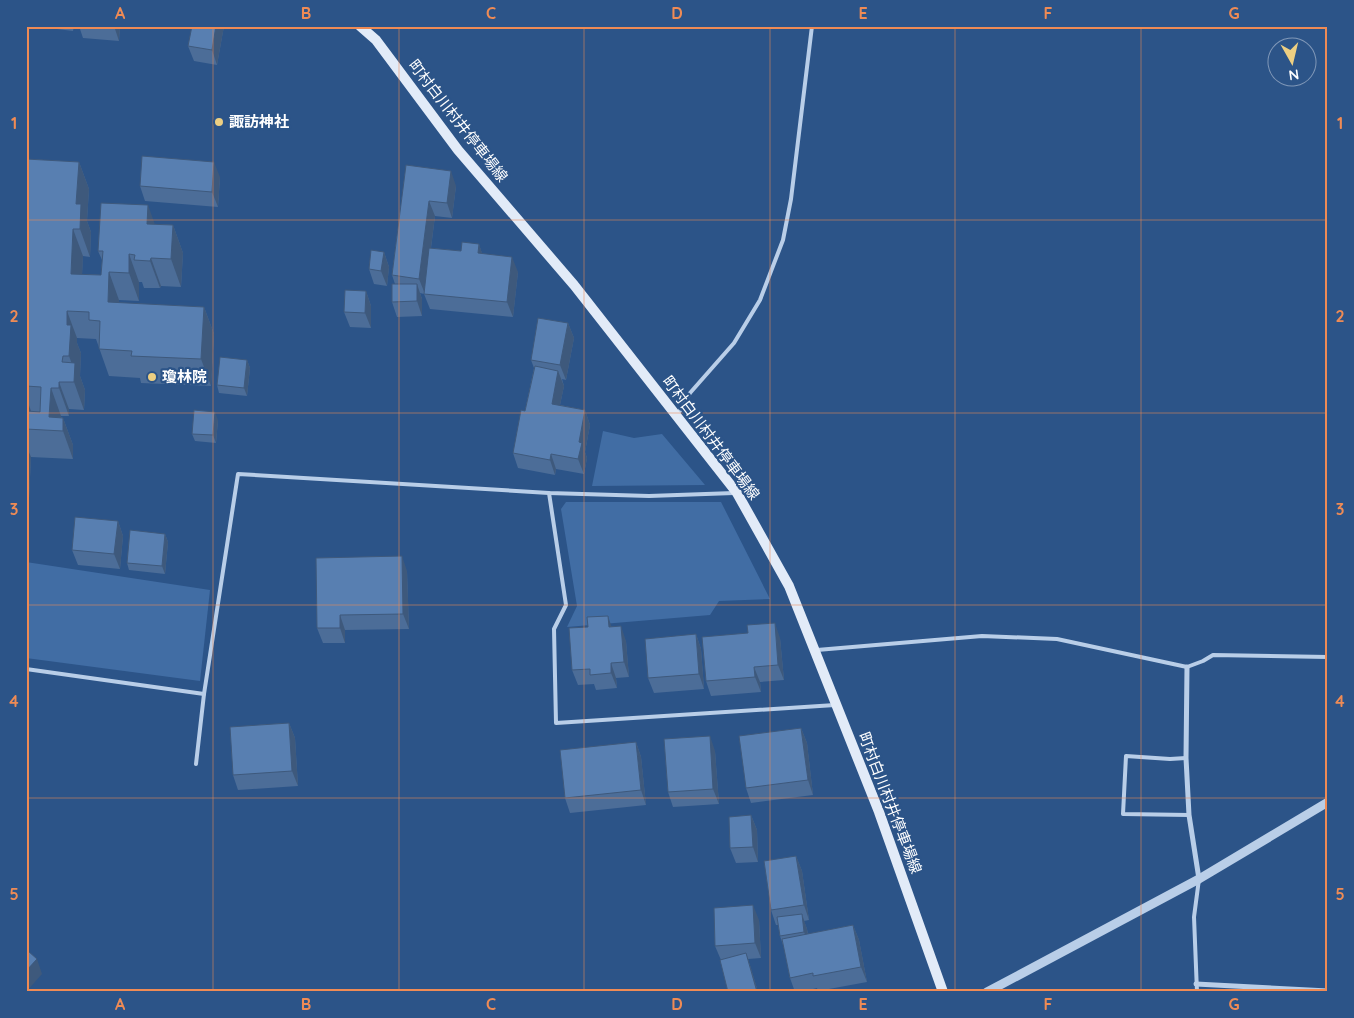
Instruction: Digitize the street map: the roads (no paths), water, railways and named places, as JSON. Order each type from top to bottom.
[{"type":"main road","name":"町村白川村井停車場線","points":[[360,26],[376,40],[458,150],[574,285],[737,493],[789,586],[879,812],[943,992]]},
{"type":"street","points":[[1187,667],[1186,758],[1189,815],[1199,879]]},
{"type":"street","points":[[987,992],[1199,879],[1328,802]]},
{"type":"street","points":[[1196,984],[1328,991]]},
{"type":"lane","points":[[677,416],[690,393],[734,343],[760,300],[782,240],[791,199],[812,26]]},
{"type":"lane","points":[[196,764],[204,694],[238,474],[549,493],[649,496],[737,493]]},
{"type":"lane","points":[[549,493],[566,605],[554,629],[556,723],[837,705]]},
{"type":"lane","points":[[815,650],[982,636],[1057,639],[1187,667],[1213,655],[1328,657]]},
{"type":"lane","points":[[26,669],[204,694]]},
{"type":"lane","points":[[1186,758],[1170,759],[1126,756],[1123,814],[1189,815]]},
{"type":"lane","points":[[1197,992],[1194,917],[1199,879]]},
{"type":"place","name":"諏訪神社","points":[[219,122]]},
{"type":"place","name":"瓊林院","points":[[152,377]]}]
